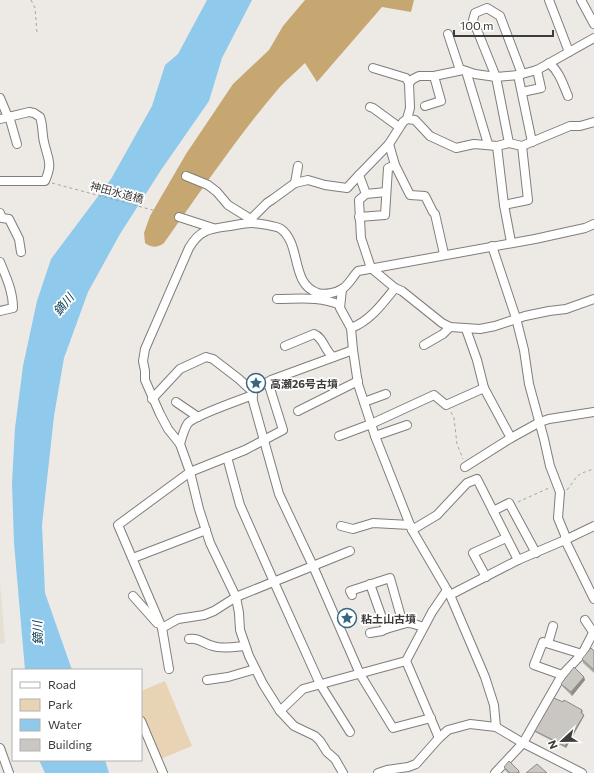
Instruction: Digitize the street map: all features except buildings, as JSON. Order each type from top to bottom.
[{"type":"street","points":[[549,0],[569,52]]},
{"type":"street","points":[[581,0],[594,24]]},
{"type":"street","points":[[509,143],[496,77],[473,20],[475,14],[487,8],[500,16],[520,74],[532,142]]},
{"type":"street","points":[[448,34],[463,71],[488,144]]},
{"type":"street","points":[[409,83],[419,76],[434,76],[463,71],[496,77],[537,70],[594,38]]},
{"type":"street","points":[[549,63],[554,67],[560,77],[568,96]]},
{"type":"street","points":[[251,223],[252,218],[267,202],[295,183],[308,180],[325,185],[347,188],[389,144],[399,127],[407,119],[410,108],[409,83],[406,78],[373,68]]},
{"type":"street","points":[[522,92],[541,88],[537,70]]},
{"type":"street","points":[[425,106],[441,101],[434,76]]},
{"type":"street","points":[[0,98],[16,144]]},
{"type":"street","points":[[370,107],[399,127]]},
{"type":"street","points":[[0,182],[45,181],[50,171],[50,161],[44,141],[40,117],[29,112],[6,117]]},
{"type":"street","points":[[407,119],[415,120],[430,136],[456,148],[474,144],[498,146],[509,143],[522,146],[570,126],[580,126],[594,122]]},
{"type":"street","points":[[389,144],[396,165],[410,195],[425,196],[435,214],[444,254]]},
{"type":"street","points":[[498,146],[504,205],[511,242]]},
{"type":"street","points":[[504,205],[528,200],[522,146]]},
{"type":"street","points":[[359,217],[385,215],[388,168],[396,165]]},
{"type":"street","points":[[295,183],[298,166]]},
{"type":"street","points":[[359,175],[366,194]]},
{"type":"street","points":[[186,176],[208,185],[217,192],[228,205],[249,218],[251,223]]},
{"type":"street","points":[[386,192],[366,194],[359,200],[361,238],[371,268],[442,323],[450,327],[480,329],[495,326],[516,318],[566,309],[594,299]]},
{"type":"street","points":[[0,213],[2,218],[9,219],[18,239],[21,252]]},
{"type":"street","points":[[179,217],[214,228]]},
{"type":"street","points":[[343,773],[334,759],[315,736],[294,726],[280,711],[255,669],[240,630],[236,597],[210,543],[190,472],[180,444],[168,429],[152,399],[145,380],[143,361],[145,349],[189,248],[195,238],[204,231],[214,228],[251,223],[281,228],[289,238],[297,266],[305,284],[315,292],[323,294],[342,289],[358,271],[585,228],[594,224]]},
{"type":"street","points":[[492,246],[516,318],[524,350],[529,384],[540,422],[550,466],[560,492],[558,518],[566,540],[594,599]]},
{"type":"street","points":[[0,262],[11,292],[13,308],[0,311]]},
{"type":"street","points":[[351,328],[374,313],[395,288]]},
{"type":"street","points":[[342,289],[340,308],[351,328],[358,381],[375,436],[411,528],[449,593],[485,677],[494,705],[496,727]]},
{"type":"street","points":[[277,299],[328,300],[340,306]]},
{"type":"street","points":[[424,346],[443,334],[450,327]]},
{"type":"street","points":[[466,329],[479,365],[484,388],[511,438]]},
{"type":"street","points":[[285,346],[314,334],[317,335],[333,357]]},
{"type":"street","points":[[180,444],[183,432],[189,423],[198,417],[253,393],[268,382],[353,350]]},
{"type":"street","points":[[152,399],[180,369],[206,358],[213,359],[239,379],[253,393],[279,494],[313,566],[360,674],[393,728],[431,718]]},
{"type":"street","points":[[298,411],[358,381]]},
{"type":"street","points":[[169,669],[162,628],[118,525],[190,472],[227,457],[283,430],[268,382]]},
{"type":"street","points":[[339,436],[372,424],[434,395],[446,405],[484,388]]},
{"type":"street","points":[[364,402],[386,394]]},
{"type":"street","points":[[176,402],[198,417]]},
{"type":"street","points":[[465,467],[511,438],[540,422],[549,419],[594,412]]},
{"type":"street","points":[[375,436],[407,425]]},
{"type":"street","points":[[227,457],[240,505],[274,582],[320,684],[350,732]]},
{"type":"street","points":[[341,526],[353,529],[372,523],[411,528],[437,516],[467,483],[477,479],[518,560]]},
{"type":"street","points":[[492,511],[509,503],[536,553]]},
{"type":"street","points":[[280,711],[303,689],[406,661],[432,612],[449,593],[594,526]]},
{"type":"street","points":[[133,558],[206,530]]},
{"type":"street","points":[[486,577],[473,553],[506,538]]},
{"type":"street","points":[[162,628],[178,619],[204,615],[214,611],[236,597],[350,551]]},
{"type":"street","points":[[352,595],[350,591],[390,578],[403,624]]},
{"type":"street","points":[[370,584],[386,629]]},
{"type":"street","points":[[133,596],[162,628]]},
{"type":"street","points":[[495,773],[523,743],[562,675],[582,654],[594,632],[585,620]]},
{"type":"street","points":[[370,633],[382,631],[406,623],[423,627]]},
{"type":"street","points":[[548,643],[553,626]]},
{"type":"street","points":[[189,639],[195,638],[211,646],[220,648],[245,646]]},
{"type":"street","points":[[562,675],[534,665],[543,642],[582,654]]},
{"type":"street","points":[[406,661],[439,738]]},
{"type":"street","points":[[207,680],[228,677],[255,669]]},
{"type":"street","points":[[142,723],[163,773]]},
{"type":"street","points":[[378,773],[416,764],[448,730],[470,724],[496,727],[523,743],[582,773]]},
{"type":"street","points":[[1,752],[9,773]]},
{"type":"path","points":[[31,0],[35,8],[37,33]]},
{"type":"path","name":"神田水道橋","points":[[50,182],[179,217]]},
{"type":"path","points":[[448,404],[454,418],[457,444],[465,467]]},
{"type":"path","points":[[560,495],[569,488],[575,477],[580,473],[594,470]]},
{"type":"path","points":[[518,502],[557,485]]},
{"type":"shaded area","points":[[305,0],[414,0],[411,12],[382,7],[317,82],[305,63],[285,81],[220,164],[164,243],[154,247],[145,243],[144,233],[150,216],[186,154],[233,84],[269,50],[283,26]]},
{"type":"shaded area","points":[[0,581],[5,643],[0,644]]},
{"type":"green space","points":[[165,681],[192,746],[158,760],[142,719],[142,691]]},
{"type":"water","name":"鏑川","points":[[207,0],[252,0],[222,58],[209,101],[161,170],[120,234],[88,292],[64,358],[54,416],[42,525],[45,593],[72,669],[25,669],[14,543],[12,483],[15,428],[23,366],[37,301],[51,259],[111,179],[152,106],[165,65],[178,54]]},
{"type":"water","points":[[39,761],[105,761],[109,773],[45,773]]},
{"type":"place","name":"高瀬26号古墳","points":[[256,383]]},
{"type":"place","name":"粘土山古墳","points":[[347,618]]}]
